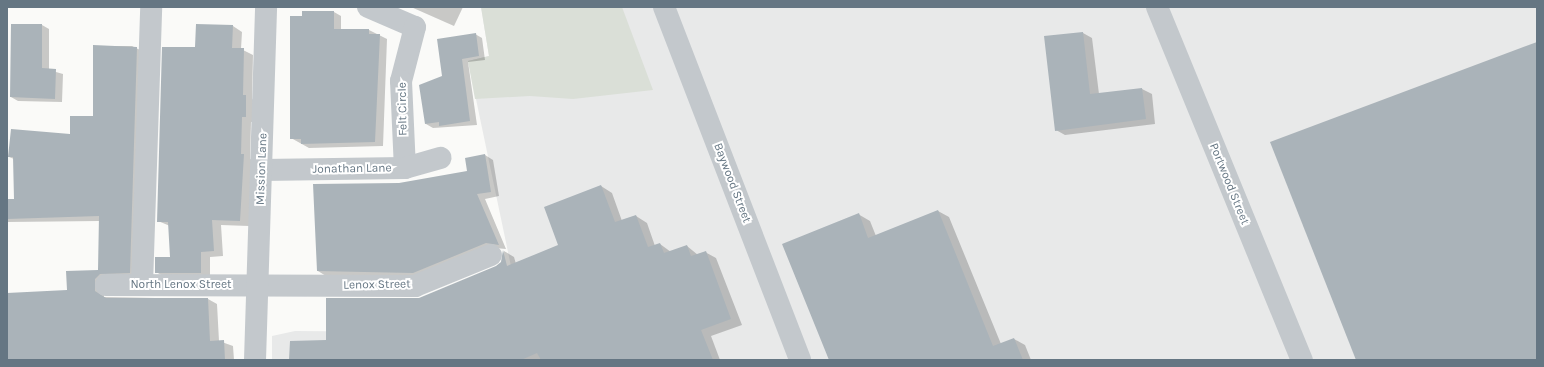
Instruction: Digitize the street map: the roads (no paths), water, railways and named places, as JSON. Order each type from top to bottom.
[{"type":"street","points":[[142,285],[151,7]]},
{"type":"street","name":"Mission Lane","points":[[256,360],[256,286],[262,170],[266,7]]},
{"type":"street","name":"Felt Circle","points":[[368,7],[415,27],[402,81],[405,168]]},
{"type":"street","name":"Baywood Street","points":[[664,7],[800,360]]},
{"type":"street","name":"Portwood Street","points":[[1156,7],[1302,360]]},
{"type":"street","name":"Jonathan Lane","points":[[262,170],[405,168],[441,158]]},
{"type":"street","name":"Lenox Street","points":[[256,286],[415,286],[491,255]]},
{"type":"street","name":"North Lenox Street","points":[[106,285],[256,286]]}]
